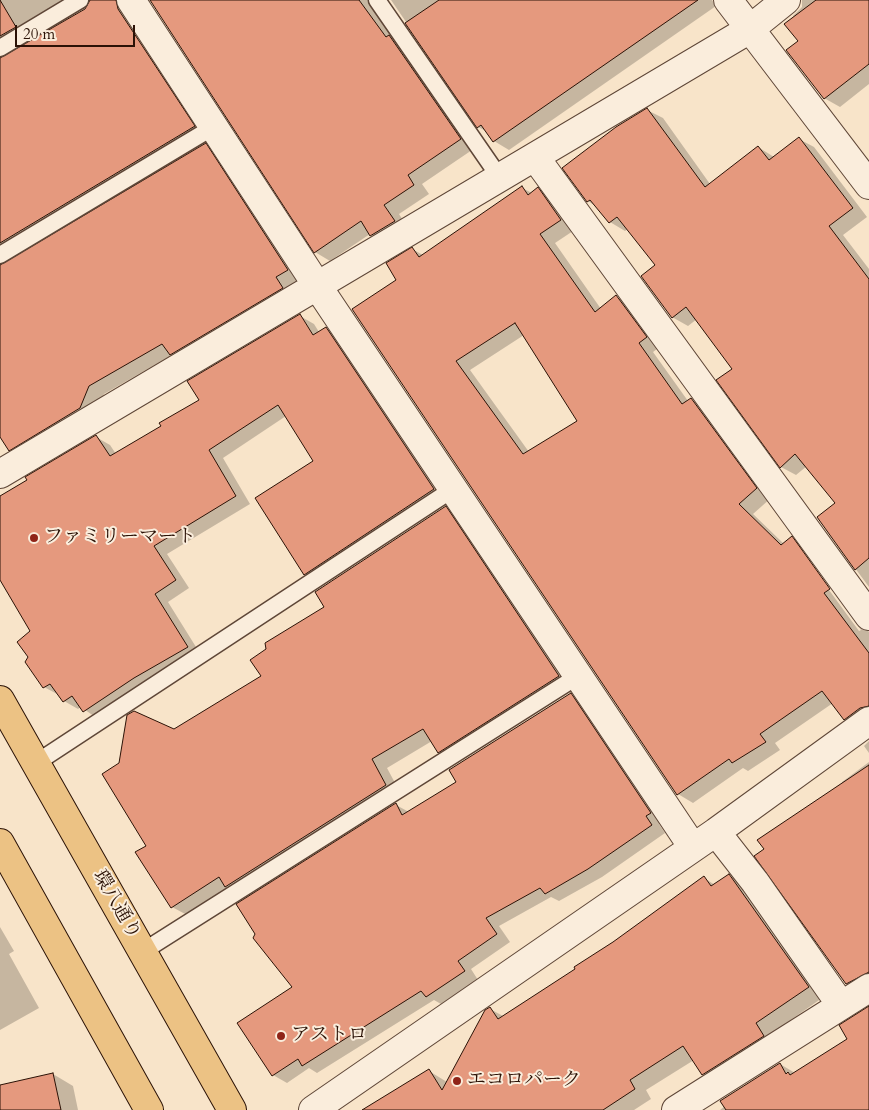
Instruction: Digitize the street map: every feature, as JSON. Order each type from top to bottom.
[{"type":"main road","name":"環八通り","points":[[0,700],[232,1110]]},
{"type":"main road","points":[[0,843],[149,1110]]},
{"type":"street","points":[[131,0],[215,126],[318,287],[692,846]]},
{"type":"street","points":[[728,0],[869,184]]},
{"type":"street","points":[[0,474],[750,29],[786,0]]},
{"type":"street","points":[[535,158],[869,616]]},
{"type":"street","points":[[313,1110],[692,846],[716,832],[869,721]]},
{"type":"street","points":[[716,832],[755,882],[841,1005]]},
{"type":"street","points":[[676,1110],[869,988]]},
{"type":"lane","points":[[0,48],[80,0]]},
{"type":"lane","points":[[377,0],[500,178]]},
{"type":"lane","points":[[0,255],[215,126]]},
{"type":"lane","points":[[36,764],[454,489]]},
{"type":"lane","points":[[142,952],[578,676]]},
{"type":"building","points":[[0,0],[16,27],[0,36]]},
{"type":"building","points":[[90,0],[116,0],[118,9],[195,126],[0,243],[0,58],[85,9]]},
{"type":"building","points":[[150,0],[359,0],[386,37],[389,35],[461,139],[408,175],[414,185],[384,205],[395,221],[370,236],[361,221],[314,253]]},
{"type":"building","points":[[439,0],[698,0],[493,142],[481,125],[477,128],[405,23]]},
{"type":"building","points":[[816,0],[869,0],[869,64],[824,99],[786,50],[798,41],[784,24]]},
{"type":"building","points":[[647,108],[705,187],[758,146],[769,160],[799,137],[853,208],[829,226],[869,279],[869,558],[855,570],[817,517],[835,503],[795,454],[780,468],[716,380],[732,369],[686,307],[672,318],[641,276],[655,265],[617,217],[609,223],[590,200],[587,202],[562,168],[616,127]]},
{"type":"building","points":[[206,143],[288,270],[276,277],[283,288],[170,355],[162,344],[89,386],[80,408],[9,451],[0,437],[0,265]]},
{"type":"building","points":[[522,186],[528,195],[538,187],[561,220],[540,234],[595,312],[616,295],[647,337],[639,343],[682,404],[691,398],[757,488],[739,504],[781,545],[792,536],[830,589],[824,593],[869,653],[869,706],[860,708],[844,720],[822,691],[760,734],[766,742],[732,763],[729,759],[677,795],[352,309],[396,280],[386,263],[412,247],[419,257]],"holes":[[[515,323],[577,421],[523,454],[456,361]]]},
{"type":"building","points":[[300,314],[313,335],[326,327],[434,489],[304,575],[255,498],[313,461],[278,405],[209,450],[236,496],[154,546],[176,580],[155,594],[188,647],[134,678],[83,712],[72,696],[63,702],[50,684],[43,688],[25,662],[28,657],[17,642],[30,631],[0,580],[0,496],[27,480],[25,477],[96,435],[110,456],[161,426],[159,423],[199,400],[187,381]]},
{"type":"building","points":[[446,506],[559,676],[438,753],[423,729],[372,759],[386,785],[225,887],[219,877],[171,908],[135,852],[146,846],[102,774],[119,763],[127,715],[134,711],[174,729],[261,676],[250,660],[266,649],[265,643],[324,607],[315,592]]},
{"type":"building","points":[[571,693],[651,813],[646,816],[652,825],[588,869],[545,894],[540,888],[486,918],[497,934],[458,961],[465,971],[426,997],[421,991],[302,1066],[298,1059],[272,1076],[237,1023],[292,987],[253,938],[255,934],[236,904],[396,803],[402,815],[456,782],[449,770]]},
{"type":"building","points":[[869,765],[869,972],[846,984],[754,856],[764,849],[757,840]]},
{"type":"building","points":[[729,874],[809,987],[756,1023],[764,1036],[702,1075],[683,1046],[630,1080],[635,1089],[603,1110],[362,1110],[429,1069],[442,1090],[485,1010],[490,1007],[498,1019],[575,969],[574,967],[613,942],[704,876],[711,886]]},
{"type":"building","points":[[869,1006],[869,1110],[726,1110],[720,1101],[780,1063],[786,1074],[788,1072],[790,1075],[847,1039],[839,1025]]},
{"type":"building","points":[[53,1073],[61,1110],[0,1110],[0,1085]]},
{"type":"place","name":"ファミリーマート","points":[[34,538]]},
{"type":"place","name":"アストロ","points":[[281,1036]]},
{"type":"place","name":"エコロパーク","points":[[457,1081]]}]
